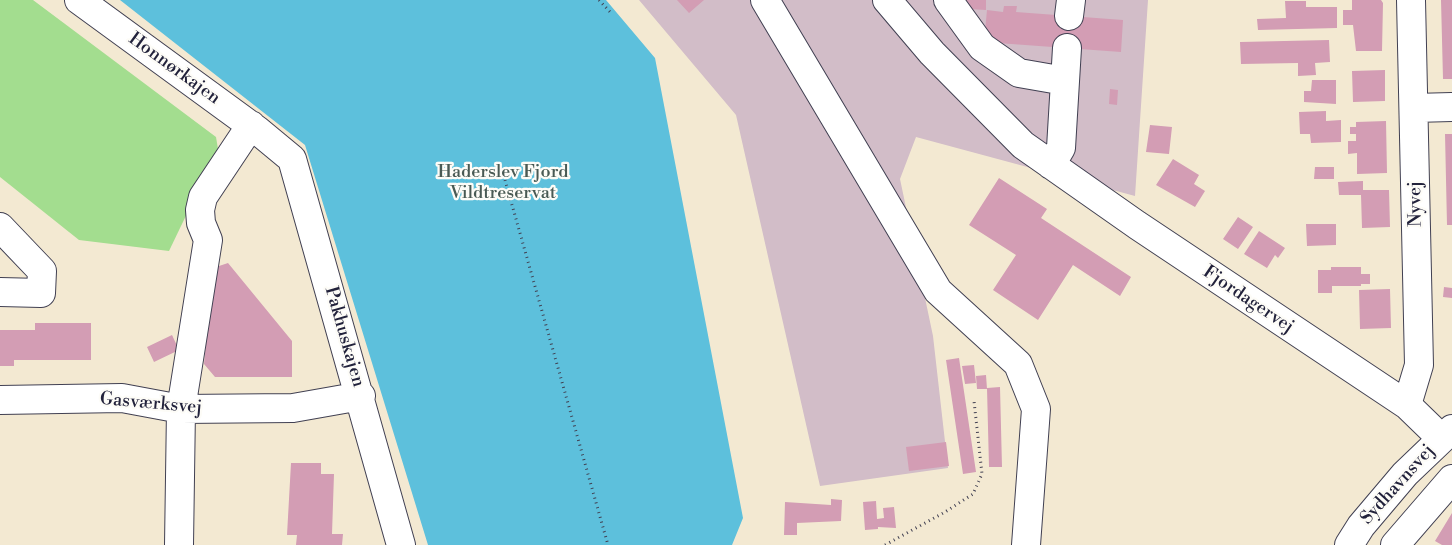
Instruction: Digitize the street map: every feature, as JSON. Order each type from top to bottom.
[{"type":"street","name":"Honnørkajen","points":[[79,0],[260,132]]},
{"type":"street","points":[[765,0],[938,291],[1018,364],[1036,409],[1026,545]]},
{"type":"street","name":"Fjordagervej","points":[[887,0],[932,53],[1016,138],[1137,226],[1447,434]]},
{"type":"street","points":[[948,0],[982,47],[1019,73],[1065,81]]},
{"type":"street","name":"Nyvej","points":[[1407,406],[1419,365],[1411,0]]},
{"type":"street","points":[[1051,165],[1060,148],[1067,48]]},
{"type":"street","points":[[1414,108],[1452,107]]},
{"type":"street","name":"Pakhuskajen","points":[[260,132],[292,159],[361,396],[401,545]]},
{"type":"street","points":[[179,545],[181,409],[208,240],[201,223],[200,210],[203,197],[260,132]]},
{"type":"street","points":[[0,227],[42,271],[41,293],[0,292]]},
{"type":"street","name":"Gasværksvej","points":[[0,400],[122,398],[181,409],[293,408],[361,396]]},
{"type":"street","name":"Sydhavnsvej","points":[[1349,545],[1362,526],[1405,474],[1447,434]]},
{"type":"street","name":"Sydhavnsvej","points":[[1396,545],[1452,478]]},
{"type":"path","points":[[599,0],[611,13]]},
{"type":"path","points":[[505,180],[608,545]]},
{"type":"path","points":[[885,545],[946,512],[972,494],[982,474],[974,401]]},
{"type":"shaded area","points":[[639,0],[1148,0],[1135,196],[916,137],[900,179],[933,336],[948,468],[820,486],[736,115]]},
{"type":"green space","points":[[0,0],[33,0],[216,137],[218,149],[169,251],[79,240],[0,177]]},
{"type":"water","name":"Haderslev Fjord Vildtreservat","points":[[120,0],[606,0],[655,58],[743,518],[732,545],[428,545],[305,145]]},
{"type":"building","points":[[677,0],[704,0],[689,13]]},
{"type":"building","points":[[961,0],[986,0],[986,10],[969,9]]},
{"type":"building","points":[[1352,0],[1381,0],[1383,3],[1382,51],[1356,51],[1353,25],[1343,25],[1343,10],[1352,10]]},
{"type":"building","points":[[1441,0],[1452,0],[1452,79],[1443,79]]},
{"type":"building","points":[[1285,1],[1306,1],[1306,7],[1337,7],[1337,28],[1258,30],[1257,19],[1286,18]]},
{"type":"building","points":[[1004,6],[1017,6],[1016,12],[1123,20],[1121,52],[984,42],[987,10],[1003,12]]},
{"type":"building","points":[[1329,40],[1330,62],[1315,63],[1316,75],[1298,76],[1298,63],[1241,64],[1240,42]]},
{"type":"building","points":[[1385,70],[1385,101],[1353,102],[1352,71]]},
{"type":"building","points":[[1312,80],[1336,80],[1336,104],[1304,102],[1304,91],[1311,91]]},
{"type":"building","points":[[1110,89],[1118,90],[1117,105],[1109,104]]},
{"type":"building","points":[[1326,111],[1326,121],[1341,120],[1341,142],[1311,143],[1310,134],[1300,134],[1299,112]]},
{"type":"building","points":[[1386,121],[1387,173],[1357,174],[1357,153],[1348,154],[1348,141],[1356,141],[1356,134],[1350,134],[1350,127],[1356,127],[1356,122]]},
{"type":"building","points":[[1150,125],[1172,127],[1169,154],[1146,152]]},
{"type":"building","points":[[1445,134],[1452,134],[1452,225],[1447,225]]},
{"type":"building","points":[[1173,159],[1199,175],[1194,184],[1205,191],[1195,207],[1156,185]]},
{"type":"building","points":[[1315,167],[1334,167],[1334,179],[1314,179]]},
{"type":"building","points":[[999,178],[1047,209],[1041,218],[1131,277],[1120,296],[1073,265],[1038,320],[993,290],[1016,255],[969,225]]},
{"type":"building","points":[[1363,181],[1363,190],[1389,190],[1390,227],[1362,228],[1361,195],[1339,195],[1338,182]]},
{"type":"building","points":[[1238,217],[1253,227],[1238,249],[1223,239]]},
{"type":"building","points":[[1306,224],[1336,224],[1336,245],[1307,246]]},
{"type":"building","points":[[1259,231],[1285,248],[1278,258],[1275,255],[1267,268],[1244,254]]},
{"type":"building","points":[[228,263],[292,341],[292,377],[215,377],[204,364],[213,268]]},
{"type":"building","points":[[1331,267],[1361,267],[1361,274],[1370,274],[1370,284],[1361,284],[1361,286],[1332,286],[1332,293],[1318,293],[1318,270],[1331,270]]},
{"type":"building","points":[[1444,287],[1452,288],[1452,298],[1443,297]]},
{"type":"building","points":[[1390,289],[1391,328],[1360,329],[1359,290]]},
{"type":"building","points":[[35,323],[91,323],[91,360],[14,360],[14,366],[0,366],[0,330],[35,330]]},
{"type":"building","points":[[172,335],[179,350],[154,362],[147,347]]},
{"type":"building","points":[[959,358],[976,472],[963,474],[946,360]]},
{"type":"building","points":[[974,365],[976,383],[965,384],[962,366]]},
{"type":"building","points":[[986,375],[987,389],[977,389],[976,376]]},
{"type":"building","points":[[1000,387],[1002,467],[989,467],[987,388]]},
{"type":"building","points":[[946,442],[949,466],[909,471],[906,447]]},
{"type":"building","points":[[291,463],[321,463],[321,474],[334,474],[332,534],[343,534],[342,545],[296,545],[297,535],[287,535]]},
{"type":"building","points":[[831,499],[842,500],[841,521],[797,523],[797,535],[784,535],[785,502],[831,505]]},
{"type":"building","points":[[876,501],[877,519],[884,518],[883,508],[894,507],[896,528],[878,527],[878,529],[865,530],[863,502]]},
{"type":"building","points":[[1452,513],[1452,545],[1442,545],[1435,541]]}]
